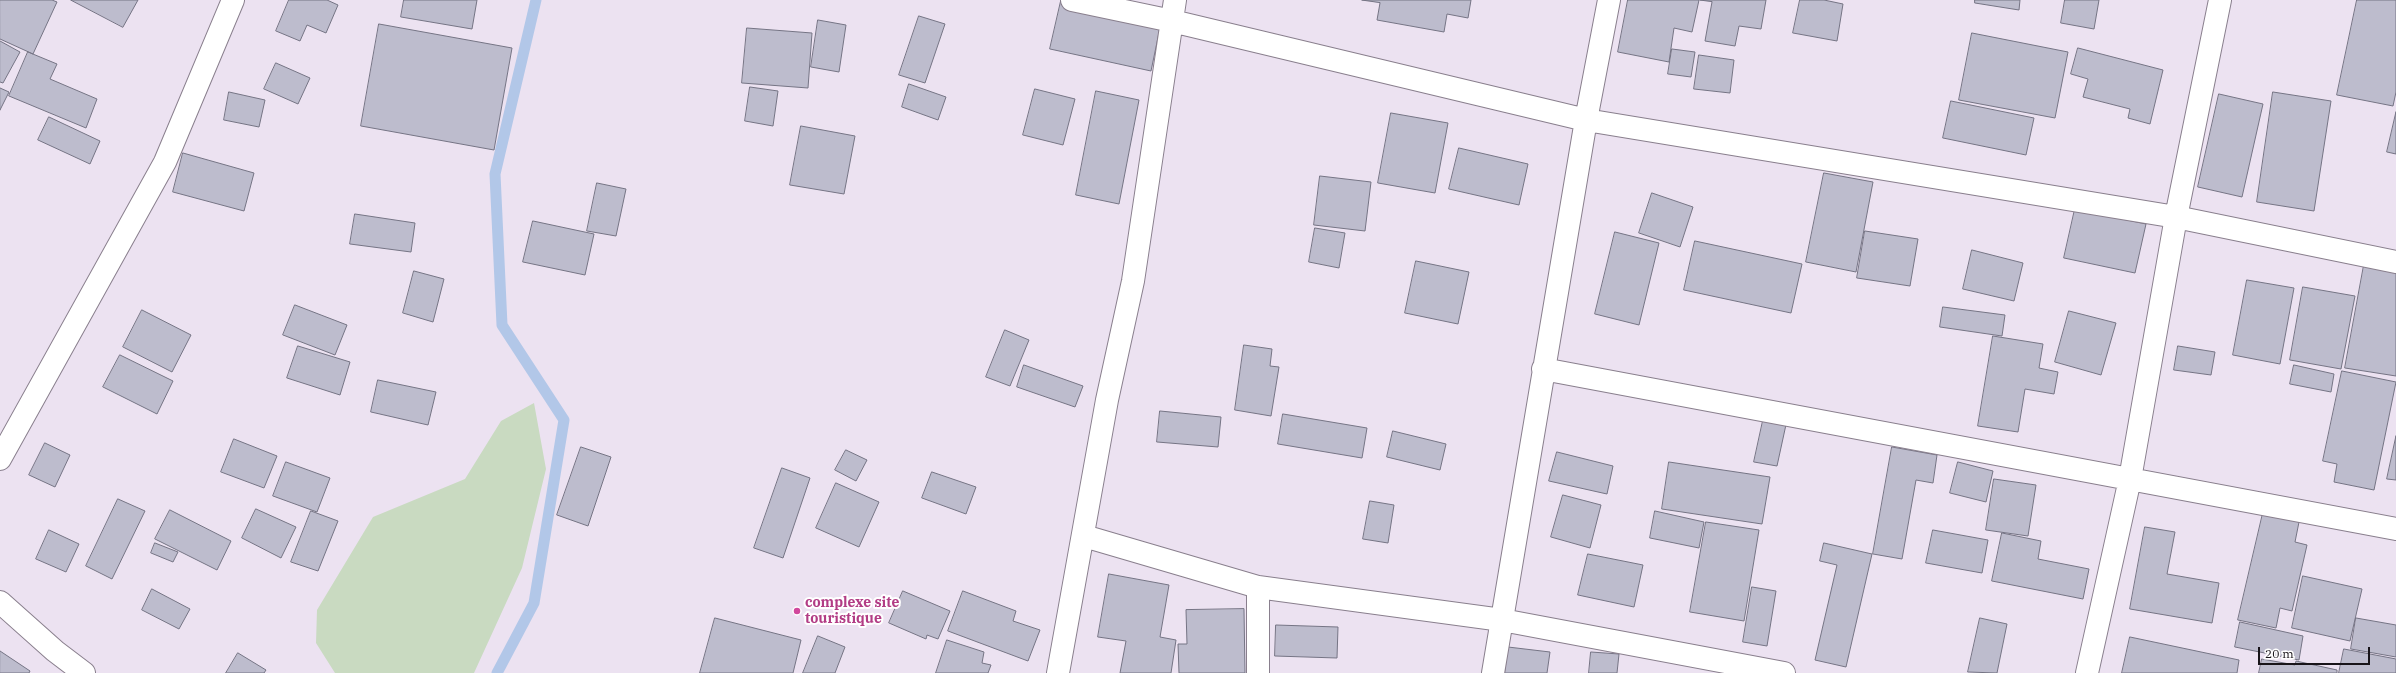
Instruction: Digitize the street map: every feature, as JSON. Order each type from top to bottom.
[{"type":"street","points":[[0,459],[165,162],[233,0]]},
{"type":"street","points":[[1072,0],[1173,10],[1586,120],[2176,217],[2396,262]]},
{"type":"street","points":[[1493,673],[1543,369],[1586,120],[1609,0]]},
{"type":"street","points":[[2087,673],[2130,479],[2176,217],[2220,0]]},
{"type":"street","points":[[1058,673],[1084,536],[1107,400],[1133,281],[1173,10]]},
{"type":"street","points":[[1543,369],[2396,529]]},
{"type":"street","points":[[1084,536],[1258,587],[1502,620],[1784,673]]},
{"type":"street","points":[[1258,587],[1258,673]]},
{"type":"street","points":[[0,602],[56,651],[84,673]]},
{"type":"green space","points":[[534,403],[546,469],[522,568],[474,673],[335,673],[316,643],[317,610],[373,517],[465,479],[501,421]]},
{"type":"building","points":[[0,0],[52,0],[57,2],[33,54],[0,39]]},
{"type":"building","points":[[71,0],[138,0],[123,27]]},
{"type":"building","points":[[289,0],[327,0],[338,5],[326,33],[307,25],[300,41],[276,31]]},
{"type":"building","points":[[404,0],[477,0],[472,29],[401,17]]},
{"type":"building","points":[[1362,0],[1471,0],[1468,18],[1447,14],[1444,32],[1377,20],[1380,3]]},
{"type":"building","points":[[1628,0],[1699,0],[1692,32],[1674,28],[1669,62],[1618,52]]},
{"type":"building","points":[[1700,0],[1766,0],[1761,29],[1739,26],[1735,46],[1705,41],[1712,2]]},
{"type":"building","points":[[1800,0],[1824,0],[1843,4],[1837,41],[1793,33]]},
{"type":"building","points":[[1975,0],[2020,0],[2019,10],[1975,3]]},
{"type":"building","points":[[2065,0],[2099,0],[2094,29],[2061,23]]},
{"type":"building","points":[[2357,0],[2396,0],[2396,92],[2393,106],[2337,95]]},
{"type":"building","points":[[1061,1],[1161,23],[1151,71],[1050,49]]},
{"type":"building","points":[[919,16],[945,24],[925,83],[899,75]]},
{"type":"building","points":[[818,20],[846,25],[839,72],[811,67]]},
{"type":"building","points":[[379,24],[512,48],[494,150],[361,126]]},
{"type":"building","points":[[747,28],[812,33],[808,88],[742,83]]},
{"type":"building","points":[[1972,33],[2068,52],[2055,118],[1959,100]]},
{"type":"building","points":[[0,41],[20,52],[3,83],[0,82]]},
{"type":"building","points":[[2078,48],[2163,70],[2150,124],[2128,118],[2130,109],[2083,97],[2088,79],[2071,74]]},
{"type":"building","points":[[1672,49],[1695,52],[1691,77],[1668,74]]},
{"type":"building","points":[[28,52],[57,64],[50,79],[97,99],[86,128],[9,96]]},
{"type":"building","points":[[1699,55],[1734,60],[1730,93],[1694,89]]},
{"type":"building","points":[[276,63],[310,78],[298,104],[264,89]]},
{"type":"building","points":[[909,84],[946,97],[938,120],[902,107]]},
{"type":"building","points":[[750,87],[778,91],[773,126],[745,121]]},
{"type":"building","points":[[0,88],[9,92],[0,110]]},
{"type":"building","points":[[1035,89],[1075,99],[1063,145],[1023,135]]},
{"type":"building","points":[[1096,91],[1139,100],[1119,204],[1076,195]]},
{"type":"building","points":[[229,92],[265,100],[259,127],[224,120]]},
{"type":"building","points":[[2273,92],[2331,101],[2314,211],[2257,202]]},
{"type":"building","points":[[2219,94],[2263,104],[2242,197],[2198,187]]},
{"type":"building","points":[[1951,101],[2034,118],[2026,155],[1943,138]]},
{"type":"building","points":[[2396,112],[2396,154],[2387,152]]},
{"type":"building","points":[[1391,113],[1448,123],[1435,193],[1378,183]]},
{"type":"building","points":[[49,117],[100,141],[90,164],[38,140]]},
{"type":"building","points":[[801,126],[855,136],[844,194],[790,185]]},
{"type":"building","points":[[1459,148],[1528,164],[1519,205],[1449,189]]},
{"type":"building","points":[[183,153],[254,173],[244,211],[173,192]]},
{"type":"building","points":[[1824,173],[1873,182],[1856,272],[1806,262]]},
{"type":"building","points":[[1320,176],[1371,182],[1365,231],[1314,225]]},
{"type":"building","points":[[597,183],[626,189],[616,236],[587,231]]},
{"type":"building","points":[[1652,193],[1693,207],[1680,247],[1639,233]]},
{"type":"building","points":[[2075,209],[2146,224],[2135,273],[2064,258]]},
{"type":"building","points":[[355,214],[415,223],[411,252],[350,244]]},
{"type":"building","points":[[533,221],[594,234],[585,275],[523,262]]},
{"type":"building","points":[[1315,228],[1345,233],[1339,268],[1309,262]]},
{"type":"building","points":[[1865,231],[1918,239],[1910,286],[1857,278]]},
{"type":"building","points":[[1615,232],[1659,243],[1639,325],[1595,314]]},
{"type":"building","points":[[1695,241],[1802,264],[1791,313],[1684,290]]},
{"type":"building","points":[[1972,250],[2023,263],[2014,301],[1963,289]]},
{"type":"building","points":[[1416,261],[1469,272],[1458,324],[1405,313]]},
{"type":"building","points":[[2364,265],[2396,270],[2396,376],[2345,368]]},
{"type":"building","points":[[414,271],[444,279],[433,322],[403,313]]},
{"type":"building","points":[[2247,280],[2294,288],[2280,364],[2233,355]]},
{"type":"building","points":[[2303,287],[2355,296],[2341,369],[2290,360]]},
{"type":"building","points":[[295,305],[347,325],[335,355],[283,335]]},
{"type":"building","points":[[1943,307],[2005,315],[2002,336],[1940,327]]},
{"type":"building","points":[[142,310],[191,335],[172,372],[123,347]]},
{"type":"building","points":[[2069,311],[2116,323],[2101,375],[2055,362]]},
{"type":"building","points":[[1005,330],[1029,340],[1010,386],[986,377]]},
{"type":"building","points":[[1993,336],[2043,344],[2039,368],[2058,372],[2054,394],[2025,389],[2018,432],[1978,426]]},
{"type":"building","points":[[1244,345],[1272,349],[1270,366],[1279,367],[1271,416],[1235,410]]},
{"type":"building","points":[[298,346],[350,362],[340,395],[287,378]]},
{"type":"building","points":[[2178,346],[2215,352],[2211,375],[2174,370]]},
{"type":"building","points":[[120,355],[173,381],[157,414],[103,387]]},
{"type":"building","points":[[1024,365],[1083,386],[1075,407],[1017,387]]},
{"type":"building","points":[[2294,365],[2334,374],[2331,392],[2290,384]]},
{"type":"building","points":[[2342,371],[2396,382],[2374,490],[2334,482],[2337,464],[2323,461]]},
{"type":"building","points":[[378,380],[436,392],[428,425],[371,412]]},
{"type":"building","points":[[1160,411],[1221,417],[1218,447],[1157,442]]},
{"type":"building","points":[[1283,414],[1367,428],[1362,458],[1278,444]]},
{"type":"building","points":[[1764,416],[1787,420],[1777,466],[1754,462]]},
{"type":"building","points":[[1393,431],[1446,444],[1440,470],[1387,457]]},
{"type":"building","points":[[2396,436],[2396,480],[2387,479]]},
{"type":"building","points":[[234,439],[277,456],[264,488],[221,472]]},
{"type":"building","points":[[45,443],[70,455],[55,487],[29,475]]},
{"type":"building","points":[[581,447],[611,457],[588,526],[557,515]]},
{"type":"building","points":[[1892,447],[1937,455],[1933,483],[1916,480],[1902,559],[1873,554]]},
{"type":"building","points":[[846,450],[867,460],[856,481],[835,470]]},
{"type":"building","points":[[1557,452],[1613,466],[1607,494],[1549,481]]},
{"type":"building","points":[[286,462],[330,478],[317,512],[273,496]]},
{"type":"building","points":[[1669,462],[1770,477],[1762,524],[1662,509]]},
{"type":"building","points":[[1958,462],[1993,471],[1986,502],[1950,493]]},
{"type":"building","points":[[782,468],[810,478],[783,558],[754,548]]},
{"type":"building","points":[[932,472],[976,487],[966,514],[922,498]]},
{"type":"building","points":[[1994,479],[2036,485],[2028,536],[1986,530]]},
{"type":"building","points":[[836,483],[879,502],[859,547],[816,528]]},
{"type":"building","points":[[1563,495],[1601,505],[1590,548],[1551,537]]},
{"type":"building","points":[[118,499],[145,511],[112,579],[86,566]]},
{"type":"building","points":[[1370,501],[1394,505],[1388,543],[1363,539]]},
{"type":"building","points":[[256,509],[296,527],[281,558],[242,538]]},
{"type":"building","points":[[170,510],[231,541],[217,570],[155,539]]},
{"type":"building","points":[[311,511],[338,521],[318,571],[291,562]]},
{"type":"building","points":[[1655,511],[1704,522],[1699,548],[1650,538]]},
{"type":"building","points":[[2263,513],[2299,522],[2295,542],[2307,545],[2292,611],[2280,608],[2276,628],[2238,620]]},
{"type":"building","points":[[1706,522],[1759,530],[1744,621],[1690,612]]},
{"type":"building","points":[[2145,527],[2175,532],[2167,574],[2219,583],[2212,623],[2130,609]]},
{"type":"building","points":[[49,530],[79,544],[66,572],[36,559]]},
{"type":"building","points":[[1933,530],[1988,540],[1982,573],[1926,563]]},
{"type":"building","points":[[2002,533],[2041,541],[2038,559],[2089,569],[2083,599],[1992,581]]},
{"type":"building","points":[[155,543],[178,552],[173,562],[151,553]]},
{"type":"building","points":[[1824,543],[1872,554],[1846,667],[1815,660],[1837,565],[1820,561]]},
{"type":"building","points":[[1588,554],[1643,565],[1634,607],[1578,595]]},
{"type":"building","points":[[1109,574],[1169,585],[1160,637],[1176,640],[1171,673],[1120,673],[1126,641],[1098,637]]},
{"type":"building","points":[[2303,576],[2362,589],[2350,641],[2292,628]]},
{"type":"building","points":[[1752,587],[1776,591],[1767,646],[1743,642]]},
{"type":"building","points":[[152,589],[190,609],[179,629],[142,610]]},
{"type":"building","points":[[903,591],[950,611],[938,639],[927,635],[926,639],[889,623]]},
{"type":"building","points":[[963,591],[1016,611],[1013,621],[1040,630],[1028,661],[948,631]]},
{"type":"building","points":[[1244,609],[1245,673],[1179,673],[1178,644],[1187,644],[1186,610]]},
{"type":"building","points":[[715,618],[801,640],[793,673],[700,673]]},
{"type":"building","points":[[1980,618],[2007,624],[1997,673],[1968,672]]},
{"type":"building","points":[[2356,618],[2396,625],[2396,657],[2351,649]]},
{"type":"building","points":[[2240,622],[2303,636],[2299,660],[2235,647]]},
{"type":"building","points":[[1276,625],[1338,627],[1337,658],[1275,656]]},
{"type":"building","points":[[818,636],[845,647],[835,673],[803,673]]},
{"type":"building","points":[[2130,637],[2239,660],[2237,673],[2122,673]]},
{"type":"building","points":[[947,640],[984,652],[982,663],[991,665],[988,673],[936,673]]},
{"type":"building","points":[[1508,647],[1550,652],[1547,673],[1505,673]]},
{"type":"building","points":[[2344,649],[2396,659],[2396,673],[2339,673]]},
{"type":"building","points":[[0,651],[30,671],[29,673],[0,673]]},
{"type":"building","points":[[1591,652],[1619,654],[1617,673],[1589,673]]},
{"type":"building","points":[[238,653],[266,670],[264,673],[226,673]]},
{"type":"building","points":[[2262,659],[2295,665],[2296,661],[2337,670],[2337,673],[2259,673]]},
{"type":"waterway","points":[[497,673],[534,603],[564,420],[502,325],[495,174],[536,0]]},
{"type":"place","name":"complexe site touristique","points":[[797,611]]}]
